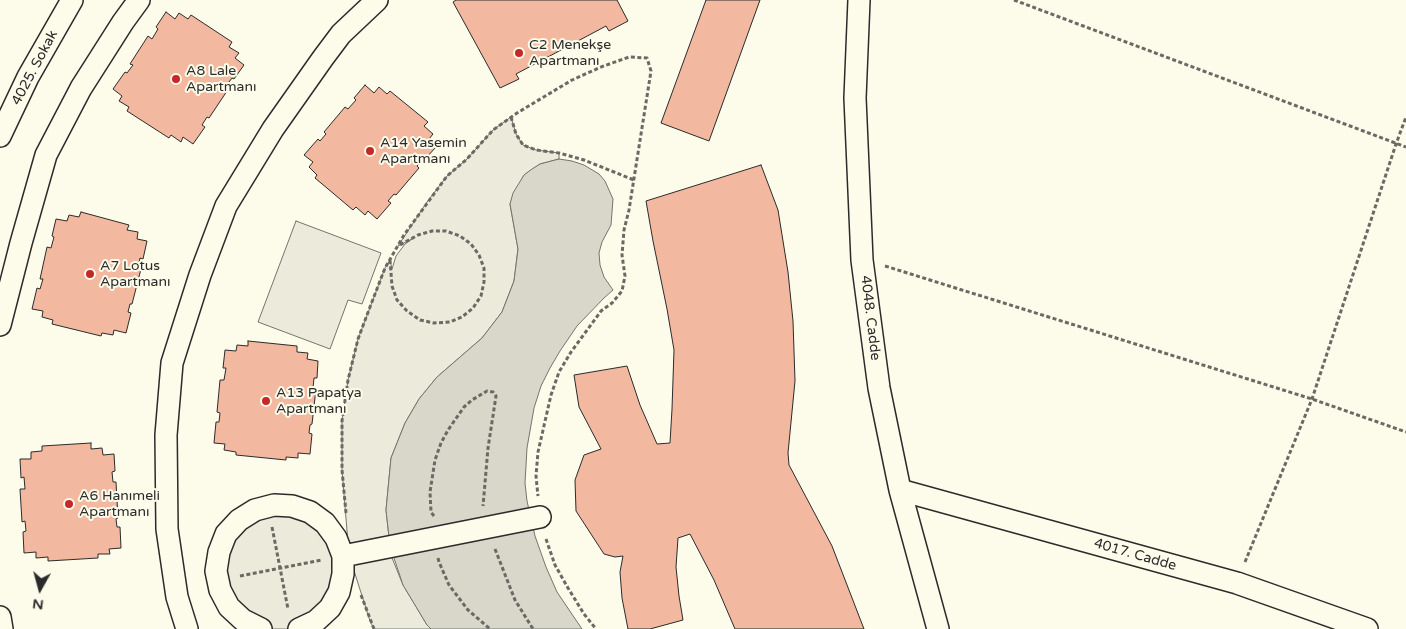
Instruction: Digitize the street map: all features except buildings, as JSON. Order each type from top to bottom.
[{"type":"street","name":"4025. Sokak","points":[[0,136],[28,76],[72,0]]},
{"type":"street","points":[[0,325],[20,243],[46,155],[81,88],[139,0]]},
{"type":"street","points":[[187,629],[177,596],[167,529],[166,435],[172,363],[200,275],[226,206],[273,129],[323,58],[341,34],[377,0]]},
{"type":"street","name":"4048. Cadde","points":[[860,0],[855,98],[862,260],[879,388],[900,490],[938,629]]},
{"type":"street","name":"4017. Cadde","points":[[900,490],[1236,583],[1367,629]]},
{"type":"street","points":[[262,629],[243,620],[229,607],[220,590],[216,571],[219,552],[226,534],[239,520],[255,510],[274,505],[292,506],[310,512],[325,523],[346,555],[339,592],[330,608],[316,621],[294,620]]},
{"type":"street","points":[[346,555],[538,517]]},
{"type":"street","points":[[0,617],[2,629]]},
{"type":"path","points":[[1014,0],[1406,148]]},
{"type":"path","points":[[347,517],[342,470],[342,421],[348,380],[358,339],[385,268],[398,246],[447,176],[494,130],[572,80],[629,57],[647,58],[651,71],[629,210],[624,230],[622,255],[625,276],[622,290],[601,311],[559,372],[551,395],[538,452],[536,476],[538,517],[542,530],[555,565],[584,614],[596,629]]},
{"type":"path","points":[[1236,583],[1312,399],[1406,117]]},
{"type":"path","points":[[511,118],[516,134],[524,145],[536,150],[558,153],[584,160],[634,180]]},
{"type":"path","points":[[390,260],[392,286],[398,300],[407,311],[420,320],[434,323],[450,322],[462,317],[473,308],[480,296],[484,282],[484,268],[479,255],[471,244],[460,236],[446,231],[432,231],[418,235],[398,246]]},
{"type":"path","points":[[862,260],[1312,399],[1406,432]]},
{"type":"path","points":[[490,629],[468,610],[449,586],[439,562],[439,545],[433,539],[438,529],[437,521],[431,512],[430,492],[435,460],[448,430],[464,407],[487,391],[494,392],[496,396],[488,448],[485,499],[482,515],[515,600],[534,629]]},
{"type":"path","points":[[268,507],[280,568],[294,620]]},
{"type":"path","points":[[218,581],[346,555],[374,629]]},
{"type":"shaded area","points":[[511,117],[516,134],[523,145],[536,150],[559,153],[559,159],[540,164],[524,175],[510,204],[518,249],[514,281],[502,312],[482,338],[437,377],[419,399],[405,423],[391,458],[386,510],[390,546],[388,548],[403,585],[431,629],[374,629],[349,555],[342,470],[342,421],[348,380],[358,339],[385,268],[390,260],[392,269],[396,256],[405,244],[412,239],[398,246],[427,202],[447,176],[467,159],[493,130]]},
{"type":"shaded area","points":[[559,159],[584,165],[599,174],[605,181],[613,199],[611,225],[602,242],[599,253],[604,277],[613,290],[577,326],[550,368],[541,386],[534,408],[527,448],[525,483],[535,536],[557,592],[582,629],[431,629],[403,585],[390,546],[386,510],[391,458],[405,423],[419,399],[437,377],[482,338],[502,312],[514,281],[518,249],[510,204],[513,193],[524,175],[532,169],[540,164]]},
{"type":"shaded area","points":[[296,221],[381,253],[362,304],[348,300],[330,349],[258,322]]},
{"type":"shaded area","points":[[292,506],[336,538],[339,592],[299,629],[261,629],[229,607],[219,552],[239,520]]},
{"type":"place","name":"C2 Menekşe Apartmanı","points":[[519,53]]},
{"type":"place","name":"A8 Lale Apartmanı","points":[[176,79]]},
{"type":"place","name":"A14 Yasemin Apartmanı","points":[[370,151]]},
{"type":"place","name":"A7 Lotus Apartmanı","points":[[90,274]]},
{"type":"place","name":"A13 Papatya Apartmanı","points":[[266,401]]},
{"type":"place","name":"A6 Hanımeli Apartmanı","points":[[69,504]]}]
